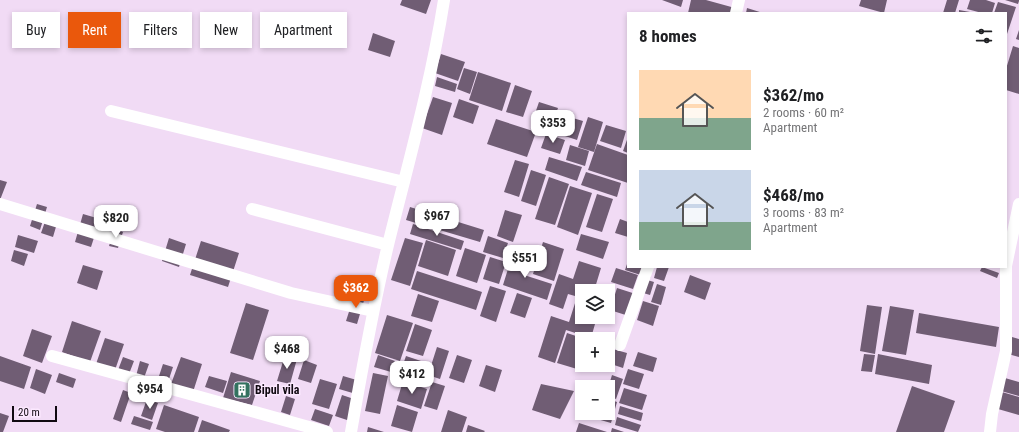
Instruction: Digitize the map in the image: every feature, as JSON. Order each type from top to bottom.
[{"type":"street","points":[[351,432],[373,311],[440,30],[444,0]]},
{"type":"street","points":[[736,12],[740,0]]},
{"type":"street","points":[[111,111],[404,182]]},
{"type":"street","points":[[0,204],[291,293],[373,311]]},
{"type":"street","points":[[1007,262],[1019,204]]},
{"type":"street","points":[[252,209],[388,245]]},
{"type":"street","points":[[620,345],[648,268]]},
{"type":"street","points":[[990,432],[992,414],[1006,351],[1006,268]]},
{"type":"street","points":[[52,356],[327,432]]},
{"type":"building","points":[[402,0],[431,0],[426,14],[400,5]]},
{"type":"building","points":[[662,0],[683,0],[681,7]]},
{"type":"building","points":[[691,0],[706,0],[735,8],[734,12],[688,12]]},
{"type":"building","points":[[861,0],[887,0],[884,12],[859,6]]},
{"type":"building","points":[[947,0],[959,0],[955,12],[943,12]]},
{"type":"building","points":[[970,0],[986,0],[995,3],[992,12],[978,12],[967,9]]},
{"type":"building","points":[[1005,0],[1019,0],[1019,1],[1018,4]]},
{"type":"building","points":[[998,2],[1016,7],[1007,34],[1007,12],[994,12]]},
{"type":"building","points":[[747,8],[760,12],[746,12]]},
{"type":"building","points":[[959,10],[970,12],[959,12]]},
{"type":"building","points":[[1019,30],[1019,40],[1016,39]]},
{"type":"building","points":[[373,33],[395,41],[390,57],[368,50]]},
{"type":"building","points":[[1013,46],[1019,48],[1019,94],[1007,90],[1007,66]]},
{"type":"building","points":[[441,54],[465,62],[458,81],[435,73]]},
{"type":"building","points":[[464,68],[477,72],[470,94],[457,89]]},
{"type":"building","points":[[478,72],[511,83],[502,111],[469,100]]},
{"type":"building","points":[[437,77],[457,84],[455,92],[435,86]]},
{"type":"building","points":[[515,85],[532,91],[523,117],[506,112]]},
{"type":"building","points":[[433,97],[452,103],[442,135],[422,128]]},
{"type":"building","points":[[459,99],[479,106],[473,124],[453,117]]},
{"type":"building","points":[[539,102],[558,108],[550,131],[531,125]]},
{"type":"building","points":[[559,114],[583,121],[577,140],[553,132]]},
{"type":"building","points":[[588,117],[603,122],[594,152],[578,147]]},
{"type":"building","points":[[496,119],[536,132],[527,157],[487,144]]},
{"type":"building","points":[[606,125],[626,131],[621,148],[600,141]]},
{"type":"building","points":[[546,134],[565,140],[560,154],[541,148]]},
{"type":"building","points":[[627,140],[627,153],[623,151]]},
{"type":"building","points":[[597,144],[627,155],[627,183],[588,170]]},
{"type":"building","points":[[570,145],[589,151],[585,166],[566,160]]},
{"type":"building","points":[[549,157],[582,167],[577,181],[545,170]]},
{"type":"building","points":[[515,160],[529,164],[519,197],[504,192]]},
{"type":"building","points":[[531,170],[546,175],[536,206],[521,201]]},
{"type":"building","points":[[586,172],[621,183],[617,197],[581,185]]},
{"type":"building","points":[[549,177],[569,184],[555,225],[535,219]]},
{"type":"building","points":[[0,180],[7,182],[0,200]]},
{"type":"building","points":[[570,186],[592,193],[578,235],[557,227]]},
{"type":"building","points":[[597,194],[613,199],[602,232],[586,227]]},
{"type":"building","points":[[37,204],[47,207],[40,230],[30,226]]},
{"type":"building","points":[[410,207],[484,230],[480,242],[406,220]]},
{"type":"building","points":[[505,210],[522,215],[513,242],[497,236]]},
{"type":"building","points":[[83,214],[100,219],[91,247],[75,242]]},
{"type":"building","points":[[47,216],[58,220],[53,237],[41,233]]},
{"type":"building","points":[[620,219],[627,222],[627,237],[615,233]]},
{"type":"building","points":[[413,224],[464,241],[461,250],[410,234]]},
{"type":"building","points":[[114,229],[123,232],[118,248],[109,246]]},
{"type":"building","points":[[581,234],[609,242],[603,259],[576,250]]},
{"type":"building","points":[[18,235],[38,241],[34,253],[15,247]]},
{"type":"building","points":[[488,236],[508,243],[503,258],[483,252]]},
{"type":"building","points":[[169,238],[186,244],[179,267],[162,261]]},
{"type":"building","points":[[405,238],[423,243],[410,286],[391,280]]},
{"type":"building","points":[[426,240],[456,250],[448,276],[418,266]]},
{"type":"building","points":[[201,241],[239,253],[228,287],[190,275]]},
{"type":"building","points":[[543,242],[564,249],[554,281],[533,274]]},
{"type":"building","points":[[465,248],[486,255],[477,283],[456,276]]},
{"type":"building","points":[[14,250],[28,254],[24,266],[11,261]]},
{"type":"building","points":[[513,253],[529,258],[524,275],[552,284],[547,300],[503,285]]},
{"type":"building","points":[[490,257],[506,262],[499,284],[483,279]]},
{"type":"building","points":[[579,261],[601,268],[596,284],[575,284],[575,296],[568,294],[563,309],[549,304],[559,274],[573,279]]},
{"type":"building","points":[[627,264],[627,268],[653,268],[650,278],[625,270]]},
{"type":"building","points":[[83,265],[103,271],[97,290],[77,283]]},
{"type":"building","points":[[616,268],[638,275],[633,289],[611,282]]},
{"type":"building","points":[[657,268],[669,268],[664,281],[654,278]]},
{"type":"building","points":[[982,268],[985,268],[999,273],[997,278],[980,271]]},
{"type":"building","points":[[417,271],[482,292],[476,310],[411,289]]},
{"type":"building","points":[[690,275],[711,283],[705,300],[684,292]]},
{"type":"building","points":[[644,279],[654,282],[650,295],[640,292]]},
{"type":"building","points":[[657,284],[666,287],[661,305],[651,302]]},
{"type":"building","points":[[490,286],[506,291],[496,322],[480,316]]},
{"type":"building","points":[[617,288],[642,296],[635,318],[615,312],[615,294]]},
{"type":"building","points":[[355,293],[365,297],[357,324],[346,321]]},
{"type":"building","points":[[517,293],[532,298],[525,318],[510,313]]},
{"type":"building","points":[[418,294],[439,301],[432,322],[411,316]]},
{"type":"building","points":[[643,301],[659,306],[653,326],[637,320]]},
{"type":"building","points":[[246,303],[269,310],[253,360],[230,353]]},
{"type":"building","points":[[575,303],[575,324],[595,324],[593,332],[575,333],[566,330],[555,363],[538,357],[551,316],[569,322]]},
{"type":"building","points":[[867,305],[882,307],[875,354],[860,351]]},
{"type":"building","points":[[890,306],[914,310],[906,355],[882,351]]},
{"type":"building","points":[[919,313],[999,327],[996,347],[916,333]]},
{"type":"building","points":[[387,315],[413,323],[400,361],[375,353]]},
{"type":"building","points":[[72,321],[101,331],[90,362],[62,352]]},
{"type":"building","points":[[415,324],[432,330],[423,356],[406,351]]},
{"type":"building","points":[[32,329],[52,336],[42,363],[23,356]]},
{"type":"building","points":[[567,333],[575,336],[575,368],[557,363]]},
{"type":"building","points":[[1012,337],[1019,339],[1019,357],[1008,354]]},
{"type":"building","points":[[105,338],[124,344],[115,370],[96,364]]},
{"type":"building","points":[[437,347],[449,351],[440,379],[428,375]]},
{"type":"building","points":[[615,350],[627,353],[623,368],[615,365]]},
{"type":"building","points":[[638,352],[657,358],[653,372],[633,366]]},
{"type":"building","points":[[864,354],[875,355],[872,372],[861,371]]},
{"type":"building","points":[[878,354],[932,365],[929,384],[875,374]]},
{"type":"building","points":[[285,355],[297,359],[290,384],[277,381]]},
{"type":"building","points":[[378,355],[395,361],[391,372],[374,367]]},
{"type":"building","points":[[457,355],[472,360],[464,383],[449,378]]},
{"type":"building","points":[[0,356],[31,367],[24,389],[0,381]]},
{"type":"building","points":[[406,356],[424,362],[418,382],[399,376]]},
{"type":"building","points":[[123,357],[134,361],[129,374],[118,370]]},
{"type":"building","points":[[181,357],[202,364],[193,392],[171,384]]},
{"type":"building","points":[[304,360],[317,365],[311,383],[298,379]]},
{"type":"building","points":[[140,361],[149,364],[144,378],[136,376]]},
{"type":"building","points":[[163,364],[173,367],[168,382],[158,379]]},
{"type":"building","points":[[486,365],[502,370],[495,392],[479,386]]},
{"type":"building","points":[[36,369],[52,375],[45,394],[30,388]]},
{"type":"building","points":[[628,369],[644,374],[639,389],[623,384]]},
{"type":"building","name":"Bipul vila","points":[[231,372],[260,381],[252,405],[223,398]]},
{"type":"building","points":[[59,373],[76,379],[73,388],[56,382]]},
{"type":"building","points":[[373,373],[388,376],[380,414],[365,411]]},
{"type":"building","points":[[612,375],[623,379],[616,399],[615,380],[610,380]]},
{"type":"building","points":[[209,376],[227,381],[223,393],[205,387]]},
{"type":"building","points":[[343,376],[360,381],[356,394],[339,389]]},
{"type":"building","points":[[1005,378],[1019,382],[1019,396],[1001,391]]},
{"type":"building","points":[[320,379],[337,384],[329,409],[312,404]]},
{"type":"building","points":[[403,381],[427,389],[421,409],[397,401]]},
{"type":"building","points":[[432,382],[445,386],[437,410],[424,406]]},
{"type":"building","points":[[541,384],[574,391],[560,419],[532,410]]},
{"type":"building","points":[[912,386],[955,401],[944,432],[896,432]]},
{"type":"building","points":[[624,388],[647,395],[642,410],[619,403]]},
{"type":"building","points":[[123,390],[131,393],[121,422],[113,419]]},
{"type":"building","points":[[1002,392],[1019,397],[1019,415],[998,409]]},
{"type":"building","points":[[342,395],[357,400],[350,421],[335,416]]},
{"type":"building","points":[[286,396],[295,399],[290,415],[281,412]]},
{"type":"building","points":[[147,399],[158,403],[152,420],[141,416]]},
{"type":"building","points":[[164,405],[199,417],[194,432],[165,432],[156,429]]},
{"type":"building","points":[[397,405],[418,412],[412,432],[391,426]]},
{"type":"building","points":[[620,406],[643,413],[641,421],[618,414]]},
{"type":"building","points":[[315,409],[333,415],[329,426],[311,420]]},
{"type":"building","points":[[448,410],[467,417],[462,432],[441,432]]},
{"type":"building","points":[[0,413],[9,416],[3,432],[0,432]]},
{"type":"building","points":[[134,416],[153,422],[150,430],[131,424]]},
{"type":"building","points":[[617,417],[641,425],[638,432],[615,425]]},
{"type":"building","points":[[202,420],[230,430],[229,432],[198,432]]},
{"type":"building","points":[[600,420],[612,420],[611,423]]},
{"type":"building","points":[[579,423],[607,432],[576,432]]},
{"type":"building","points":[[468,425],[485,431],[466,432]]},
{"type":"building","points":[[368,427],[384,432],[367,432]]},
{"type":"building","points":[[612,428],[624,432],[611,432]]},
{"type":"place","name":"Bipul vila","points":[[242,390]]}]
